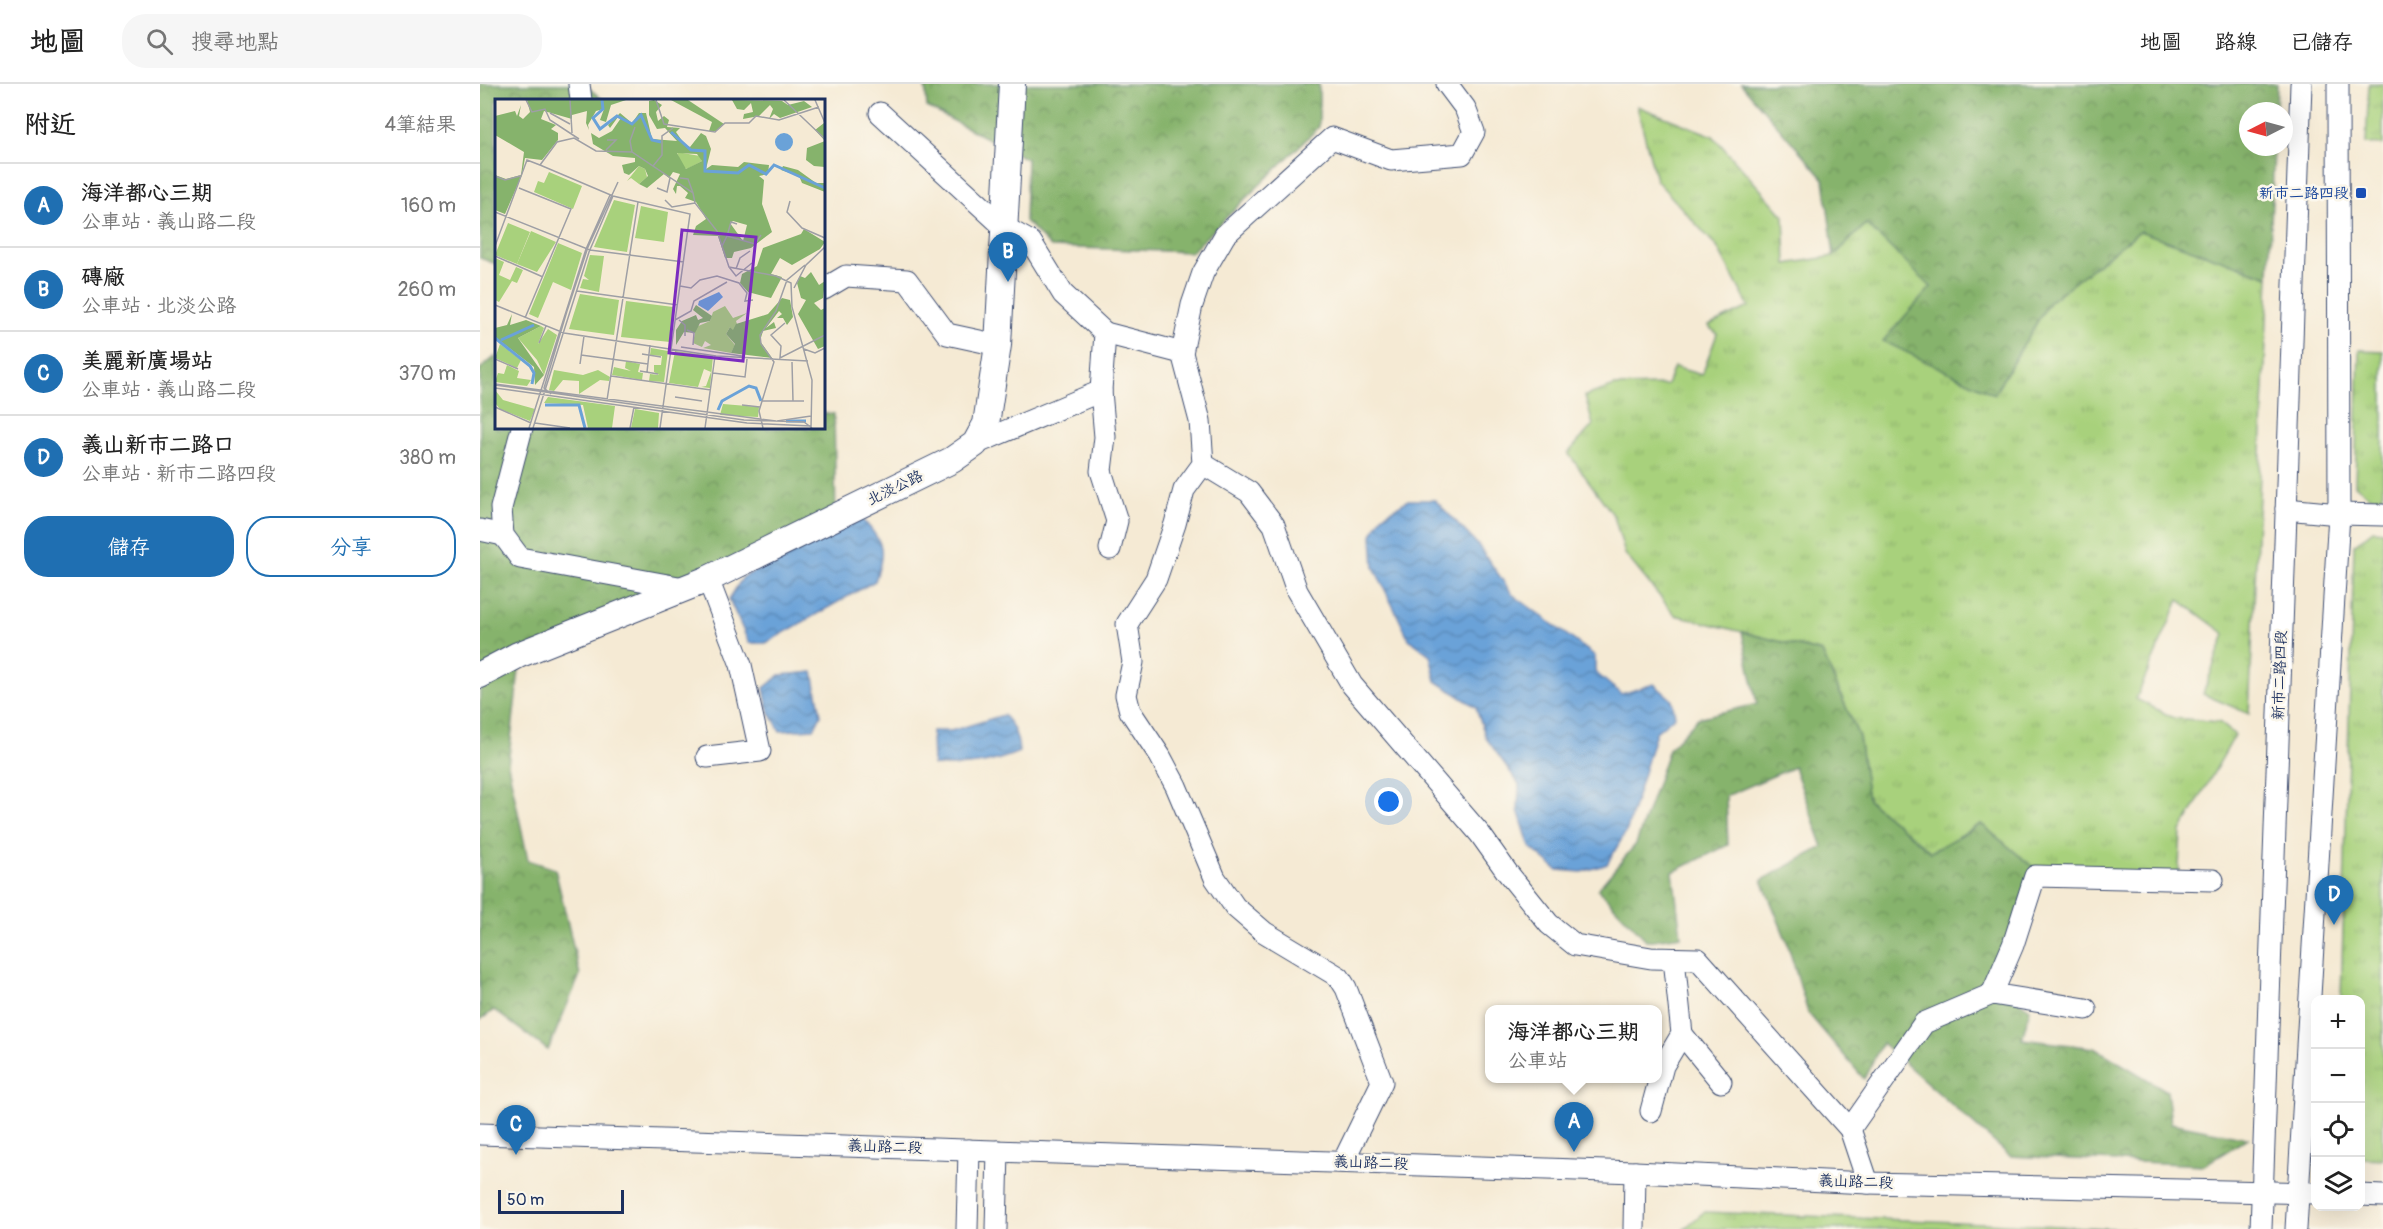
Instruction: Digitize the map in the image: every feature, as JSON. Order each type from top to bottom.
[{"type":"main road","points":[[975,444],[986,424],[998,345],[1012,84]]},
{"type":"main road","name":"北淡公路","points":[[480,675],[518,655],[708,579],[952,460],[975,444]]},
{"type":"street","points":[[579,84],[581,99]]},
{"type":"street","points":[[1343,1162],[1382,1082],[1346,988],[1339,977],[1264,932],[1235,907],[1215,878],[1176,786],[1160,756],[1130,711],[1125,695],[1133,662],[1127,624],[1156,579],[1184,490],[1203,465],[1200,421],[1182,353],[1192,304],[1203,273],[1225,235],[1332,138],[1391,160],[1462,153],[1474,132],[1466,108],[1447,84]]},
{"type":"street","name":"新市二路四段","points":[[2260,1229],[2301,84]]},
{"type":"street","points":[[2296,1229],[2306,1193],[2339,514],[2338,84]]},
{"type":"street","points":[[880,113],[1004,227],[1031,242],[1063,294],[1105,333],[1182,353]]},
{"type":"street","points":[[825,288],[846,276],[907,280],[947,334],[998,345]]},
{"type":"street","points":[[1105,333],[1101,391],[1105,437],[1101,471],[1117,520],[1110,549]]},
{"type":"street","points":[[975,444],[1101,391]]},
{"type":"street","points":[[522,429],[501,508],[503,536],[520,558],[684,588]]},
{"type":"street","points":[[1203,465],[1249,492],[1274,525],[1297,591],[1352,685],[1480,834],[1549,924],[1575,945],[1651,958],[1698,959],[1850,1129],[1868,1183]]},
{"type":"street","points":[[2286,509],[2383,515]]},
{"type":"street","points":[[480,530],[503,536]]},
{"type":"street","points":[[707,757],[760,751],[741,665],[708,579]]},
{"type":"street","points":[[1992,994],[2013,945],[2035,876],[2213,880]]},
{"type":"street","points":[[1674,959],[1682,1034],[1721,1082]]},
{"type":"street","points":[[1850,1129],[1924,1023],[1992,994],[2086,1009]]},
{"type":"street","points":[[1662,1070],[1682,1034]]},
{"type":"street","points":[[1652,1111],[1659,1083]]},
{"type":"street","name":"義山路二段","points":[[480,1134],[1635,1172],[1868,1183],[2306,1193]]},
{"type":"street","points":[[967,1229],[969,1150]]},
{"type":"street","points":[[996,1229],[998,1150]]},
{"type":"street","points":[[1634,1229],[1635,1172]]},
{"type":"street","points":[[2365,1195],[2383,1196]]},
{"type":"green space","points":[[480,84],[584,84],[602,99],[495,99],[495,264],[480,258]]},
{"type":"green space","points":[[925,84],[1319,84],[1319,127],[1191,252],[1051,247],[1025,221],[1027,159],[927,107]]},
{"type":"green space","points":[[1741,84],[2277,84],[2276,102],[2239,102],[2239,156],[2274,156],[2269,277],[2140,231],[2049,302],[1994,394],[1883,341],[1931,287],[1866,224],[1834,256],[1824,179]]},
{"type":"green space","points":[[2369,84],[2383,84],[2383,145],[2366,144]]},
{"type":"green space","points":[[1637,106],[1713,136],[1784,216],[1786,264],[1834,256],[1866,224],[1932,287],[1884,340],[1994,394],[2049,302],[2140,231],[2269,277],[2249,714],[2203,694],[2225,634],[2179,600],[2136,699],[2174,718],[2219,722],[2235,735],[2181,831],[2178,884],[2033,867],[1981,824],[1931,852],[1868,800],[1859,737],[1822,652],[1675,615],[1625,554],[1614,516],[1568,453],[1593,425],[1585,396],[1615,386],[1667,385],[1674,367],[1702,375],[1717,334],[1708,326],[1749,307],[1717,247],[1656,180]]},
{"type":"green space","points":[[2359,350],[2383,351],[2383,497],[2370,497],[2355,485]]},
{"type":"green space","points":[[495,357],[495,429],[825,429],[825,413],[834,414],[836,523],[520,661],[508,765],[528,860],[555,869],[580,975],[548,1050],[494,1010],[480,1020],[480,369]]},
{"type":"green space","points":[[2373,530],[2383,531],[2383,1159],[2365,1158],[2365,995],[2341,995],[2354,545]]},
{"type":"green space","points":[[1742,632],[1822,652],[1859,737],[1868,800],[1931,852],[1981,824],[2033,867],[1993,984],[2030,1009],[2022,1039],[2095,1048],[2167,1091],[2171,1123],[2248,1138],[2204,1165],[2010,1156],[1882,1043],[1864,1079],[1808,1013],[1787,942],[1762,880],[1823,847],[1794,767],[1726,796],[1728,845],[1673,872],[1681,936],[1647,941],[1598,889],[1636,844],[1669,749],[1698,718],[1757,704]]},
{"type":"green space","points":[[1704,1212],[2133,1229],[1684,1229]]},
{"type":"water","points":[[1408,500],[1435,500],[1478,545],[1512,594],[1595,656],[1595,672],[1621,694],[1654,684],[1672,700],[1675,716],[1656,732],[1627,830],[1607,864],[1582,872],[1557,870],[1530,847],[1518,810],[1519,784],[1486,738],[1476,707],[1436,681],[1430,655],[1409,639],[1374,567],[1372,535],[1382,516]]},
{"type":"water","points":[[862,519],[875,534],[881,547],[875,581],[766,643],[749,643],[729,599],[743,577]]},
{"type":"water","points":[[813,672],[821,715],[814,729],[780,731],[768,709],[764,688],[780,675]]},
{"type":"water","points":[[1003,715],[1015,732],[1019,752],[998,760],[977,764],[933,765],[932,731],[951,731]]},
{"type":"place","name":"新市二路四段","points":[[2361,193]]},
{"type":"place","name":"磚廠","points":[[1008,282]]},
{"type":"place","name":"義山新市二路口","points":[[2334,925]]},
{"type":"place","name":"海洋都心三期","points":[[1574,1152]]},
{"type":"place","name":"美麗新廣場站","points":[[516,1155]]}]
